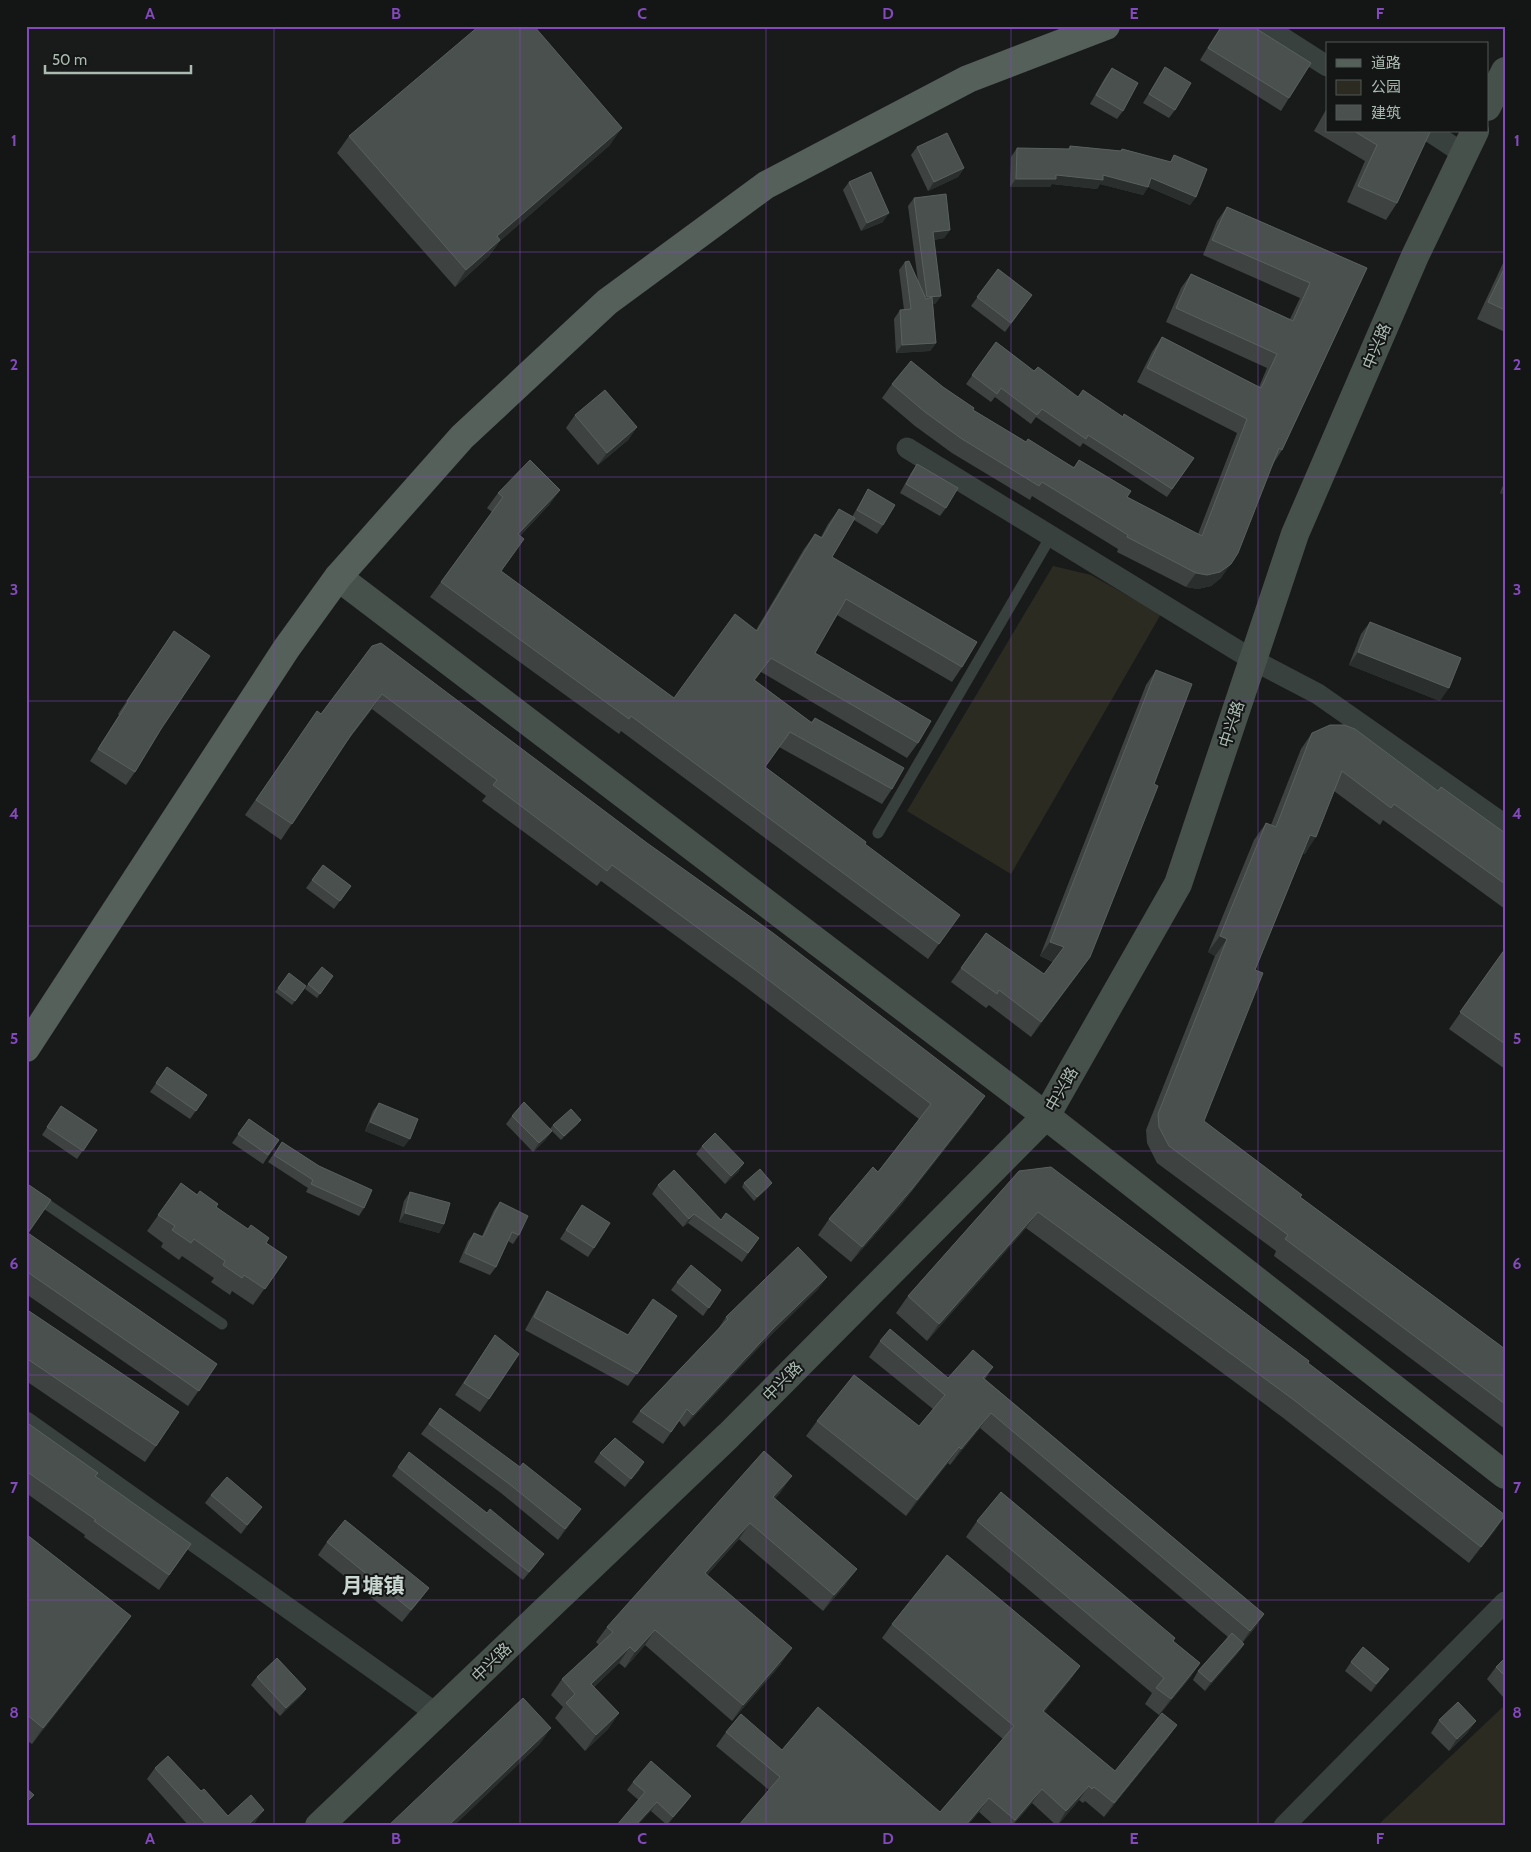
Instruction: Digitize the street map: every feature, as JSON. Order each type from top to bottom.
[{"type":"main road","points":[[26,1048],[286,649],[338,577],[462,437],[608,302],[766,184],[968,79],[1106,26]]},
{"type":"main road","points":[[1488,105],[1505,71]]},
{"type":"main road","name":"中兴路","points":[[319,1826],[729,1435],[1046,1116],[1178,884],[1294,534],[1415,256],[1470,143]]},
{"type":"main road","points":[[338,577],[1046,1116],[1505,1475]]},
{"type":"street","points":[[1264,26],[1326,65]]},
{"type":"street","points":[[1432,132],[1470,143]]},
{"type":"street","points":[[907,448],[1252,660],[1318,694],[1505,825]]},
{"type":"street","points":[[26,1422],[437,1714]]},
{"type":"street","points":[[1284,1826],[1505,1602]]},
{"type":"lane","points":[[878,833],[1051,536]]},
{"type":"lane","points":[[26,1190],[222,1324]]},
{"type":"green space","points":[[1053,566],[1091,575],[1161,614],[1011,874],[907,811]]},
{"type":"green space","points":[[1505,1705],[1505,1826],[1377,1826]]},
{"type":"building","points":[[479,26],[534,26],[622,128],[497,236],[500,240],[466,270],[349,136]]},
{"type":"building","points":[[1222,26],[1252,26],[1311,63],[1289,98],[1208,48]]},
{"type":"building","points":[[1165,67],[1191,83],[1175,110],[1149,94]]},
{"type":"building","points":[[1112,68],[1138,83],[1123,111],[1096,95]]},
{"type":"building","points":[[1356,132],[1430,132],[1397,203],[1358,186],[1377,145]]},
{"type":"building","points":[[947,133],[964,168],[934,182],[917,147]]},
{"type":"building","points":[[1070,146],[1121,151],[1122,149],[1171,162],[1174,155],[1207,169],[1196,197],[1151,178],[1148,187],[1103,175],[1103,180],[1056,175],[1056,179],[1016,179],[1017,148],[1070,149]]},
{"type":"building","points":[[871,172],[889,213],[867,223],[849,182]]},
{"type":"building","points":[[946,194],[950,230],[933,232],[941,296],[927,297],[914,198]]},
{"type":"building","points":[[1227,207],[1367,268],[1282,450],[1279,448],[1238,553],[1231,564],[1220,572],[1207,575],[1196,573],[1127,537],[1128,535],[1042,482],[1039,486],[962,439],[925,412],[892,384],[911,361],[943,387],[974,408],[973,410],[1026,442],[1028,439],[1074,468],[1079,460],[1131,491],[1127,497],[1202,536],[1247,419],[1147,368],[1162,337],[1261,388],[1277,354],[1176,308],[1191,274],[1293,321],[1310,283],[1212,240]]},
{"type":"building","points":[[909,261],[926,299],[932,297],[936,343],[902,345],[900,310],[911,309],[905,262]]},
{"type":"building","points":[[1505,267],[1505,310],[1488,302]]},
{"type":"building","points":[[998,269],[1032,295],[1011,323],[977,297]]},
{"type":"building","points":[[996,342],[1034,371],[1038,367],[1078,397],[1083,390],[1123,417],[1124,414],[1194,458],[1172,489],[1088,435],[1086,439],[1042,409],[1037,415],[1001,388],[997,394],[972,375]]},
{"type":"building","points":[[605,390],[637,427],[607,453],[575,415]]},
{"type":"building","points":[[530,460],[560,490],[518,534],[524,539],[501,571],[674,698],[735,614],[757,631],[815,534],[822,538],[839,509],[855,518],[832,557],[977,642],[962,667],[846,599],[815,653],[931,721],[918,743],[771,658],[754,680],[812,723],[815,718],[904,768],[892,789],[790,732],[765,767],[960,915],[939,944],[631,716],[629,719],[441,582],[503,497],[498,493]]},
{"type":"building","points":[[917,464],[958,488],[946,508],[906,484]]},
{"type":"building","points":[[868,489],[895,505],[883,525],[857,510]]},
{"type":"building","points":[[1370,622],[1461,658],[1449,688],[1358,652]]},
{"type":"building","points":[[174,631],[210,656],[161,729],[135,772],[98,749],[127,701]]},
{"type":"building","points":[[381,643],[647,843],[773,933],[985,1096],[912,1189],[862,1247],[829,1219],[873,1167],[878,1172],[931,1104],[754,969],[612,865],[607,871],[493,785],[497,780],[382,694],[351,735],[292,824],[256,800],[317,711],[321,714],[372,646]]},
{"type":"building","points":[[1156,670],[1192,684],[1154,784],[1158,786],[1090,957],[1041,1022],[999,990],[997,994],[961,968],[986,933],[1044,974],[1064,947],[1050,942]]},
{"type":"building","points":[[1330,725],[1344,725],[1355,729],[1438,791],[1441,787],[1505,833],[1505,884],[1394,804],[1391,808],[1342,771],[1316,837],[1310,835],[1255,970],[1263,973],[1204,1121],[1302,1195],[1300,1197],[1505,1349],[1505,1404],[1285,1239],[1288,1235],[1169,1146],[1159,1127],[1158,1114],[1227,939],[1220,936],[1266,823],[1276,827],[1312,733]]},
{"type":"building","points":[[323,865],[351,886],[340,901],[312,880]]},
{"type":"building","points":[[1505,949],[1505,1044],[1460,1012]]},
{"type":"building","points":[[322,967],[333,976],[320,994],[308,984]]},
{"type":"building","points":[[289,973],[306,986],[295,1001],[278,988]]},
{"type":"building","points":[[167,1067],[207,1095],[196,1111],[156,1083]]},
{"type":"building","points":[[524,1102],[552,1131],[539,1143],[512,1116]]},
{"type":"building","points":[[379,1103],[418,1119],[410,1139],[370,1122]]},
{"type":"building","points":[[61,1106],[97,1130],[83,1151],[47,1127]]},
{"type":"building","points":[[571,1109],[581,1120],[564,1136],[553,1125]]},
{"type":"building","points":[[249,1119],[279,1140],[268,1155],[238,1134]]},
{"type":"building","points":[[715,1133],[744,1163],[731,1176],[702,1146]]},
{"type":"building","points":[[282,1142],[319,1166],[372,1190],[364,1208],[311,1184],[313,1180],[274,1155]]},
{"type":"building","points":[[1051,1167],[1309,1361],[1308,1363],[1505,1515],[1481,1547],[1294,1400],[1038,1212],[939,1324],[908,1296],[1019,1171]]},
{"type":"building","points":[[760,1169],[772,1183],[757,1197],[744,1183]]},
{"type":"building","points":[[674,1170],[721,1220],[726,1213],[759,1238],[748,1253],[694,1214],[689,1219],[658,1185]]},
{"type":"building","points":[[26,1183],[51,1200],[28,1233],[217,1364],[199,1391],[26,1271]]},
{"type":"building","points":[[181,1183],[197,1195],[200,1191],[218,1204],[216,1207],[248,1229],[251,1225],[269,1238],[266,1243],[287,1257],[265,1289],[244,1275],[242,1278],[223,1265],[225,1261],[194,1239],[191,1243],[172,1230],[175,1226],[158,1215]]},
{"type":"building","points":[[410,1192],[450,1203],[444,1224],[405,1213]]},
{"type":"building","points":[[500,1202],[528,1216],[519,1235],[512,1232],[496,1267],[465,1253],[474,1233],[483,1237]]},
{"type":"building","points":[[582,1205],[610,1223],[594,1248],[566,1230]]},
{"type":"building","points":[[798,1247],[827,1277],[773,1329],[693,1415],[687,1409],[671,1432],[640,1411],[728,1319],[726,1317]]},
{"type":"building","points":[[691,1265],[721,1290],[709,1308],[677,1282]]},
{"type":"building","points":[[547,1291],[628,1335],[653,1299],[677,1316],[637,1374],[534,1317]]},
{"type":"building","points":[[26,1309],[179,1412],[156,1446],[26,1358]]},
{"type":"building","points":[[890,1329],[948,1378],[973,1350],[993,1367],[983,1378],[1264,1614],[1250,1631],[991,1413],[961,1449],[959,1447],[917,1500],[817,1421],[854,1375],[919,1426],[945,1395],[880,1341]]},
{"type":"building","points":[[495,1335],[519,1354],[489,1399],[464,1383]]},
{"type":"building","points":[[440,1408],[520,1467],[523,1463],[581,1509],[565,1529],[508,1483],[429,1424]]},
{"type":"building","points":[[26,1422],[98,1473],[95,1476],[191,1544],[169,1575],[94,1521],[96,1520],[26,1471]]},
{"type":"building","points":[[615,1438],[644,1462],[631,1479],[600,1453]]},
{"type":"building","points":[[764,1451],[792,1476],[773,1497],[857,1569],[834,1595],[750,1523],[705,1573],[792,1648],[743,1705],[655,1630],[635,1652],[630,1647],[591,1684],[619,1713],[596,1735],[566,1703],[575,1694],[562,1679],[613,1632],[607,1627]]},
{"type":"building","points":[[409,1452],[487,1513],[490,1509],[544,1554],[529,1572],[398,1467]]},
{"type":"building","points":[[227,1477],[262,1507],[247,1525],[211,1495]]},
{"type":"building","points":[[1001,1492],[1175,1638],[1173,1641],[1200,1663],[1171,1699],[1156,1688],[1164,1678],[977,1521]]},
{"type":"building","points":[[345,1520],[429,1588],[411,1610],[327,1542]]},
{"type":"building","points":[[26,1534],[131,1616],[43,1728],[26,1714]]},
{"type":"building","points":[[947,1555],[1080,1666],[1043,1711],[1115,1771],[1162,1713],[1177,1725],[1114,1803],[1094,1787],[1092,1789],[1089,1786],[1066,1811],[1042,1789],[1015,1820],[989,1798],[965,1826],[738,1826],[780,1777],[726,1732],[741,1714],[782,1750],[818,1707],[940,1812],[1014,1726],[892,1624]]},
{"type":"building","points":[[1232,1633],[1244,1644],[1211,1682],[1198,1671]]},
{"type":"building","points":[[1363,1647],[1389,1669],[1376,1684],[1351,1662]]},
{"type":"building","points":[[277,1658],[306,1689],[286,1708],[257,1677]]},
{"type":"building","points":[[1505,1658],[1505,1676],[1496,1667]]},
{"type":"building","points":[[523,1698],[551,1728],[448,1826],[388,1826]]},
{"type":"building","points":[[1458,1702],[1476,1721],[1457,1739],[1439,1720]]},
{"type":"building","points":[[168,1756],[201,1791],[204,1789],[228,1816],[251,1795],[264,1810],[247,1826],[208,1826],[155,1768]]},
{"type":"building","points":[[651,1761],[691,1796],[673,1817],[657,1802],[635,1826],[616,1826],[645,1792],[633,1782]]},
{"type":"building","points":[[26,1788],[34,1795],[26,1803]]},
{"type":"district","name":"月塘镇","points":[[373,1586]]}]
